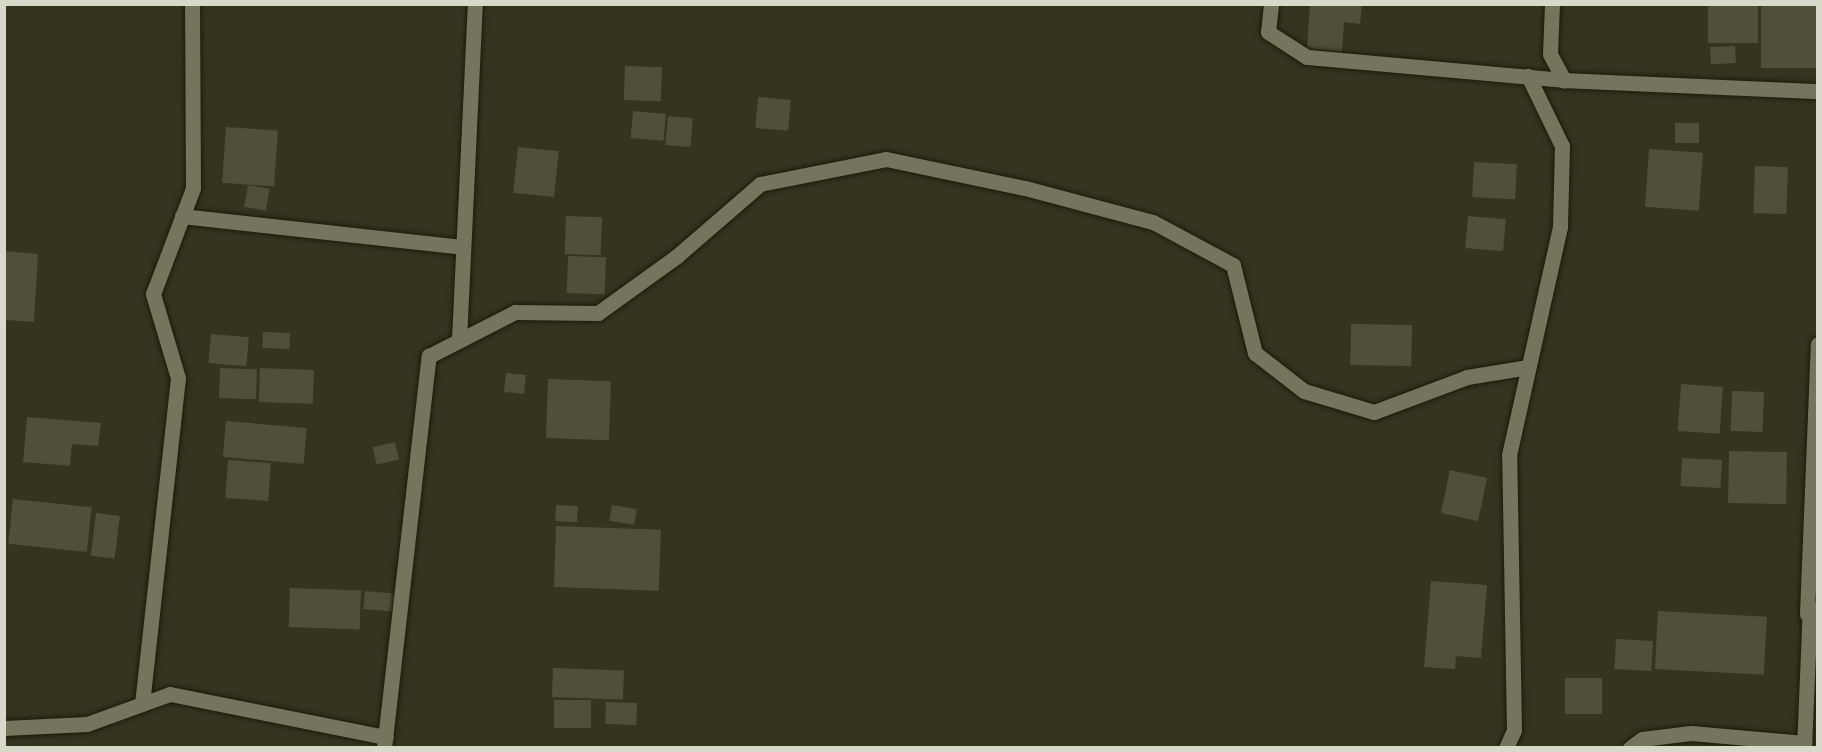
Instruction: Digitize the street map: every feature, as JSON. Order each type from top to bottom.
[{"type":"street","points":[[142,704],[178,378],[153,294],[193,188],[192,4]]},
{"type":"street","points":[[459,340],[461,247],[475,4]]},
{"type":"street","points":[[1271,4],[1268,32],[1307,57],[1564,80],[1818,91]]},
{"type":"street","points":[[1552,4],[1550,54],[1564,80]]},
{"type":"street","points":[[1506,747],[1514,730],[1509,455],[1560,227],[1562,146],[1528,76]]},
{"type":"street","points":[[4,728],[87,724],[170,694],[385,742],[429,356],[515,312],[598,313],[677,256],[760,184],[886,159],[1025,188],[1153,222],[1233,265],[1255,353],[1304,391],[1374,412],[1467,377],[1528,366]]},
{"type":"street","points":[[182,216],[461,247]]},
{"type":"street","points":[[1630,747],[1642,740],[1691,733],[1804,746],[1818,344]]},
{"type":"street","points":[[1808,615],[1818,587]]},
{"type":"building","points":[[1310,4],[1362,4],[1360,24],[1344,22],[1342,52],[1307,49]]},
{"type":"building","points":[[1708,4],[1758,4],[1758,43],[1708,43]]},
{"type":"building","points":[[1761,4],[1818,4],[1818,68],[1761,68]]},
{"type":"building","points":[[1735,46],[1736,63],[1711,64],[1710,47]]},
{"type":"building","points":[[625,66],[662,67],[661,101],[624,100]]},
{"type":"building","points":[[758,97],[791,100],[788,131],[755,128]]},
{"type":"building","points":[[633,111],[666,114],[664,141],[631,138]]},
{"type":"building","points":[[668,116],[693,118],[690,147],[665,145]]},
{"type":"building","points":[[1675,123],[1699,123],[1699,143],[1675,143]]},
{"type":"building","points":[[226,127],[278,131],[274,186],[222,183]]},
{"type":"building","points":[[518,147],[559,151],[554,197],[513,193]]},
{"type":"building","points":[[1649,149],[1703,153],[1699,211],[1645,207]]},
{"type":"building","points":[[1474,162],[1517,164],[1515,199],[1472,197]]},
{"type":"building","points":[[1755,166],[1788,167],[1786,214],[1753,213]]},
{"type":"building","points":[[248,185],[270,189],[266,210],[244,207]]},
{"type":"building","points":[[566,216],[602,217],[601,255],[565,254]]},
{"type":"building","points":[[1468,216],[1506,219],[1503,251],[1465,248]]},
{"type":"building","points":[[4,251],[38,254],[34,322],[7,320],[4,324]]},
{"type":"building","points":[[568,256],[606,257],[605,294],[567,293]]},
{"type":"building","points":[[1351,324],[1412,325],[1411,366],[1350,365]]},
{"type":"building","points":[[263,332],[290,333],[289,349],[262,348]]},
{"type":"building","points":[[211,334],[249,337],[246,366],[208,363]]},
{"type":"building","points":[[220,368],[257,369],[256,399],[219,398]]},
{"type":"building","points":[[260,368],[314,370],[313,404],[259,402]]},
{"type":"building","points":[[506,373],[526,375],[524,394],[504,392]]},
{"type":"building","points":[[548,379],[611,381],[609,440],[546,438]]},
{"type":"building","points":[[1681,384],[1723,387],[1720,434],[1678,431]]},
{"type":"building","points":[[1732,391],[1764,392],[1763,432],[1731,431]]},
{"type":"building","points":[[27,417],[101,423],[98,446],[72,444],[70,466],[23,462]]},
{"type":"building","points":[[226,421],[307,428],[304,464],[223,457]]},
{"type":"building","points":[[395,442],[399,460],[377,465],[373,447]]},
{"type":"building","points":[[1729,451],[1787,452],[1786,504],[1728,503]]},
{"type":"building","points":[[1682,458],[1722,460],[1720,488],[1681,486]]},
{"type":"building","points":[[228,460],[271,463],[268,501],[225,498]]},
{"type":"building","points":[[1450,470],[1487,478],[1478,521],[1441,513]]},
{"type":"building","points":[[13,499],[92,507],[87,552],[8,544]]},
{"type":"building","points":[[556,505],[578,506],[577,522],[555,521]]},
{"type":"building","points":[[612,505],[637,509],[634,525],[609,521]]},
{"type":"building","points":[[96,513],[120,516],[115,559],[91,556]]},
{"type":"building","points":[[556,526],[661,530],[659,591],[554,587]]},
{"type":"building","points":[[1431,581],[1487,585],[1481,658],[1456,656],[1455,669],[1424,667]]},
{"type":"building","points":[[290,588],[361,590],[360,629],[289,627]]},
{"type":"building","points":[[365,591],[397,594],[395,612],[363,609]]},
{"type":"building","points":[[1658,611],[1767,617],[1764,675],[1655,669]]},
{"type":"building","points":[[1616,639],[1653,641],[1651,671],[1614,669]]},
{"type":"building","points":[[553,668],[624,670],[623,699],[552,697]]},
{"type":"building","points":[[1565,678],[1602,678],[1602,714],[1565,714]]},
{"type":"building","points":[[554,700],[591,700],[591,728],[554,728]]},
{"type":"building","points":[[606,702],[637,703],[636,725],[605,724]]}]
